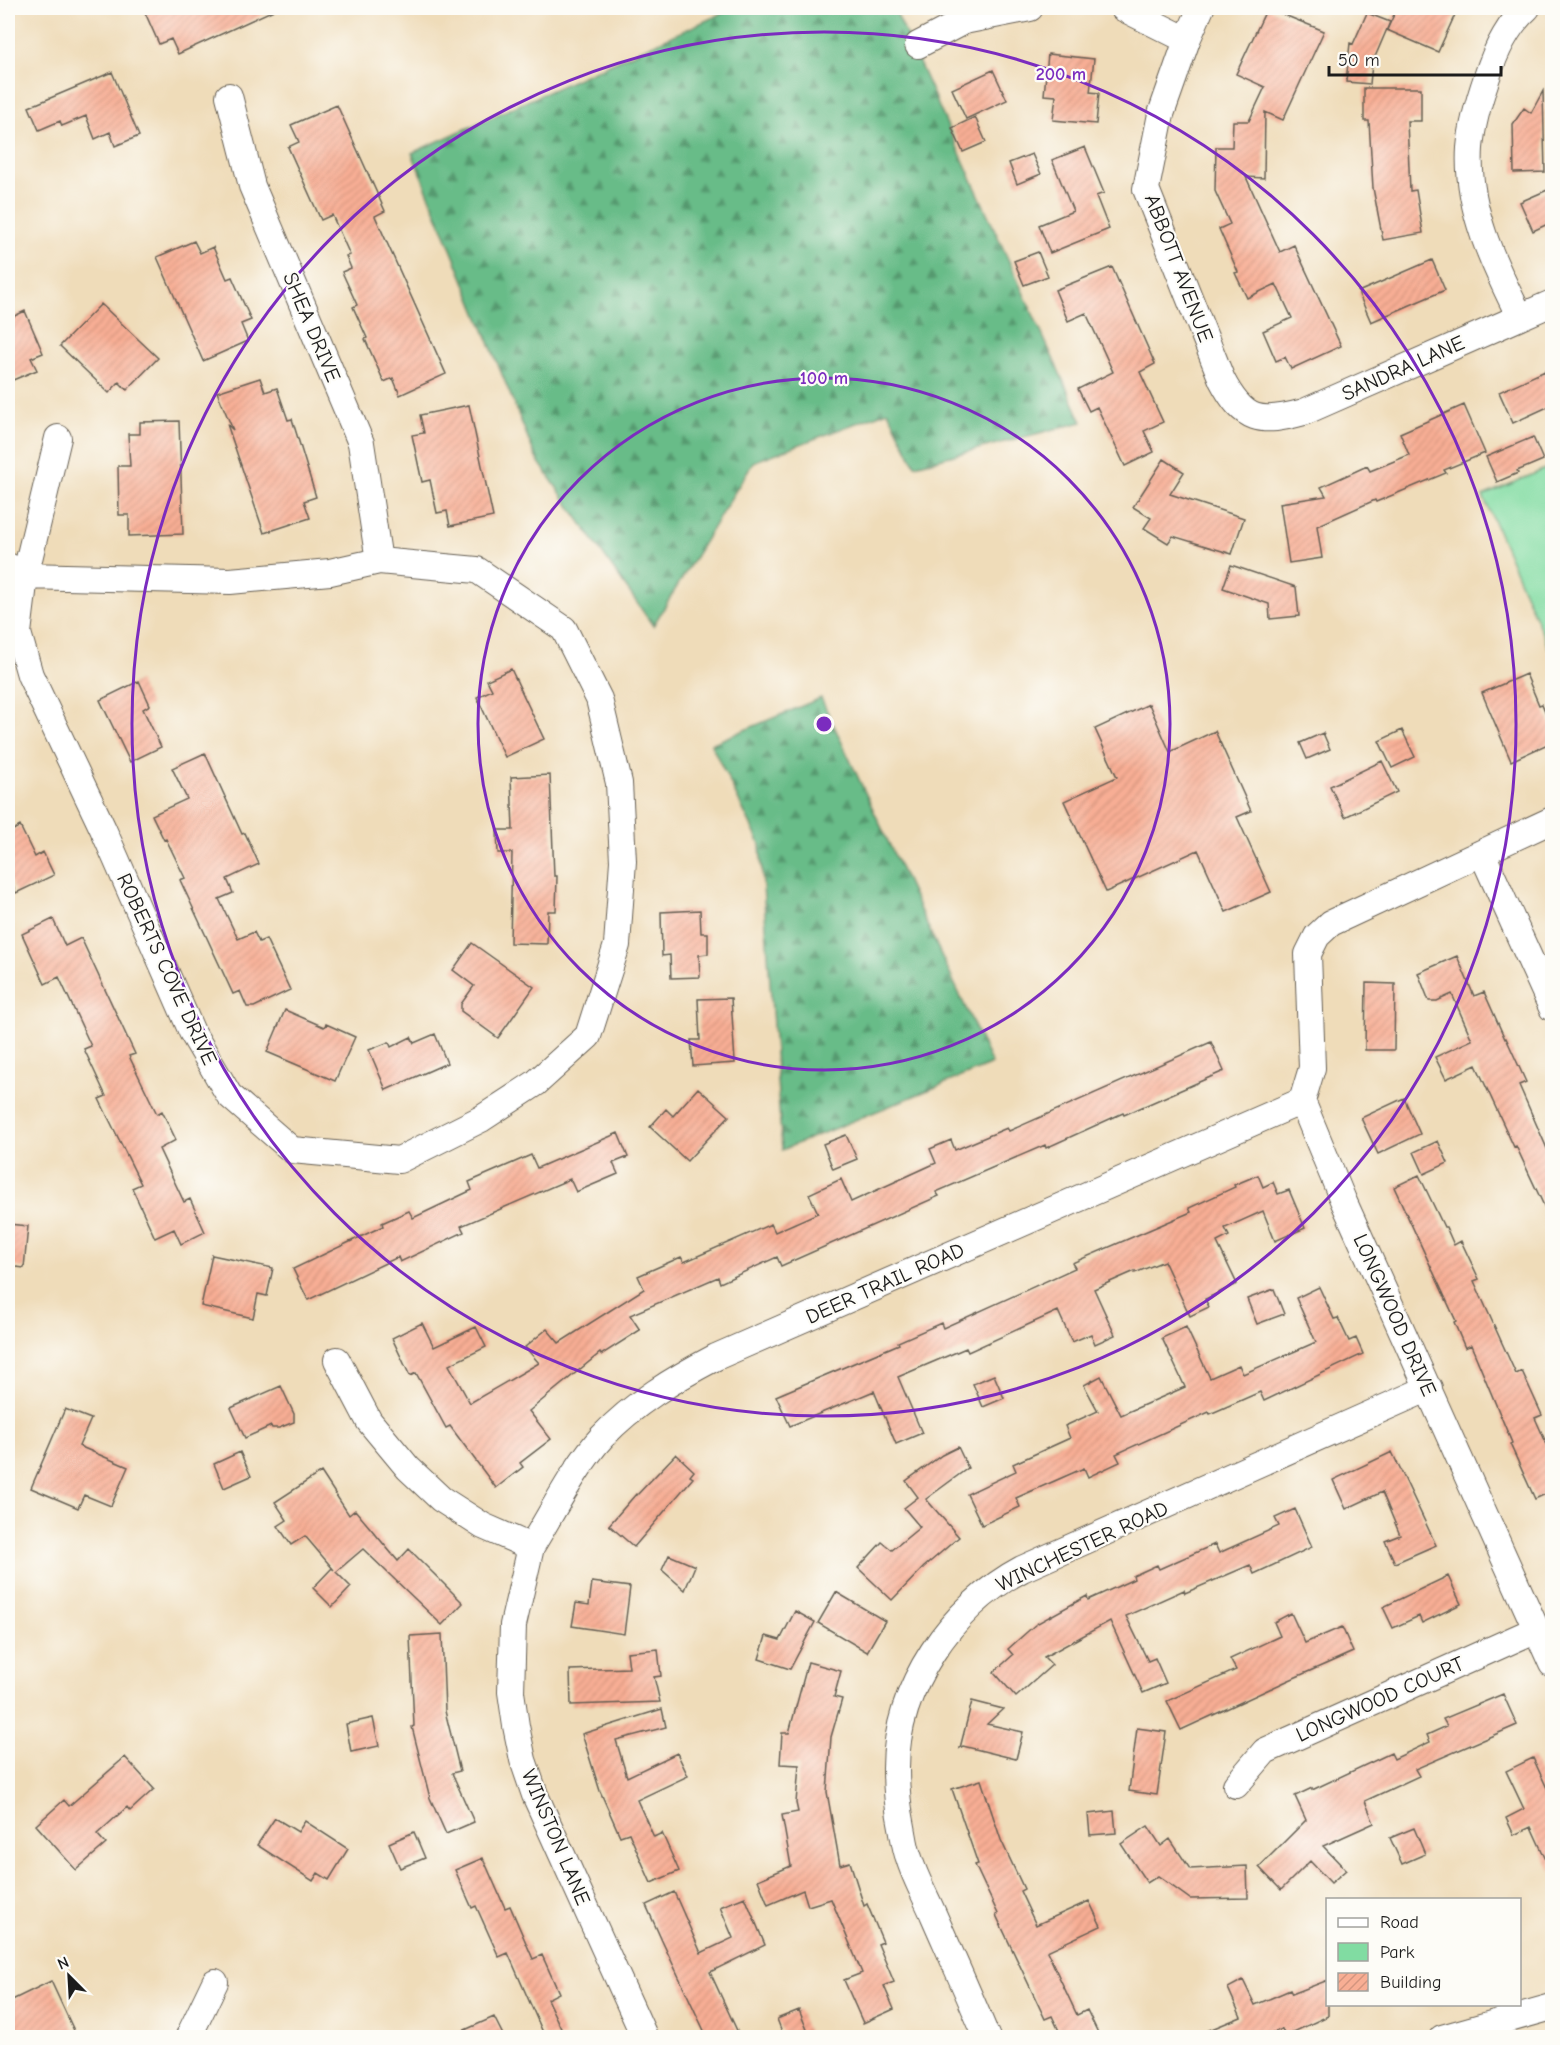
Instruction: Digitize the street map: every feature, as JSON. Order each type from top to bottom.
[{"type":"street","points":[[918,45],[964,21],[1030,8]]},
{"type":"street","points":[[1123,8],[1187,40]]},
{"type":"street","name":"ABBOTT AVENUE","points":[[1201,8],[1187,40],[1161,114],[1146,189],[1222,380],[1232,399],[1251,417]]},
{"type":"street","points":[[1520,317],[1496,269],[1480,225],[1470,183],[1470,147],[1481,96],[1494,56],[1515,18],[1527,8]]},
{"type":"street","name":"SHEA DRIVE","points":[[230,96],[252,186],[361,443],[379,561]]},
{"type":"street","name":"SANDRA LANE","points":[[1251,417],[1278,419],[1305,412],[1552,303]]},
{"type":"street","points":[[16,571],[58,438]]},
{"type":"street","name":"ROBERTS COVE DRIVE","points":[[379,561],[477,570],[564,629],[599,699],[619,783],[623,861],[617,945],[588,1036],[527,1089],[481,1119],[399,1160],[292,1150],[229,1095],[192,1032],[102,829],[30,675],[18,633],[16,571],[230,581],[330,572],[379,561]]},
{"type":"street","points":[[1302,1101],[1312,1068],[1308,954],[1317,936],[1331,922],[1552,820]]},
{"type":"street","points":[[1482,853],[1552,1008]]},
{"type":"street","name":"LONGWOOD DRIVE","points":[[1302,1101],[1343,1200],[1552,1664]]},
{"type":"street","name":"DEER TRAIL ROAD","points":[[531,1546],[582,1463],[601,1438],[628,1413],[685,1373],[716,1357],[1302,1101]]},
{"type":"street","points":[[337,1360],[369,1421],[408,1468],[441,1499],[483,1526],[531,1546]]},
{"type":"street","name":"WINCHESTER ROAD","points":[[987,2037],[908,1857],[899,1812],[896,1768],[904,1717],[928,1660],[946,1631],[980,1596],[1001,1580],[1022,1569],[1429,1388]]},
{"type":"street","name":"WINSTON LANE","points":[[531,1546],[513,1625],[512,1692],[523,1760],[535,1795],[645,2037]]},
{"type":"street","name":"LONGWOOD COURT","points":[[1236,1785],[1265,1751],[1537,1629]]},
{"type":"street","points":[[188,2037],[215,1982]]},
{"type":"street","points":[[1442,2037],[1552,2007]]},
{"type":"green space","points":[[734,8],[894,8],[1082,422],[915,465],[888,411],[753,462],[653,626],[536,458],[412,153]]},
{"type":"green space","points":[[1552,466],[1552,656],[1483,496]]},
{"type":"green space","points":[[821,698],[992,1064],[782,1150],[760,844],[711,744]]},
{"type":"building","points":[[143,8],[278,8],[178,54],[171,39],[159,44]]},
{"type":"building","points":[[1267,8],[1324,31],[1283,120],[1265,112],[1264,178],[1246,177],[1280,252],[1294,245],[1341,346],[1291,369],[1285,357],[1276,361],[1263,331],[1292,318],[1276,284],[1247,298],[1219,229],[1230,224],[1215,191],[1216,147],[1232,147],[1233,121],[1249,121],[1265,87],[1236,74]]},
{"type":"building","points":[[1397,8],[1458,8],[1438,52],[1387,30]]},
{"type":"building","points":[[1367,13],[1390,22],[1372,64],[1370,84],[1346,82],[1350,43],[1353,44]]},
{"type":"building","points":[[1048,54],[1094,59],[1090,92],[1099,93],[1096,124],[1053,120],[1056,96],[1044,95]]},
{"type":"building","points":[[993,70],[1007,100],[966,119],[952,89]]},
{"type":"building","points":[[112,72],[139,136],[115,146],[110,132],[95,139],[86,116],[62,126],[60,121],[39,130],[29,107]]},
{"type":"building","points":[[1364,88],[1421,88],[1421,121],[1407,121],[1410,191],[1416,190],[1423,233],[1383,240],[1373,188],[1369,121],[1364,121]]},
{"type":"building","points":[[1543,91],[1545,172],[1514,173],[1513,124],[1524,108],[1531,113]]},
{"type":"building","points":[[337,105],[385,211],[375,216],[446,374],[400,395],[393,378],[384,382],[365,339],[367,338],[353,307],[357,305],[342,272],[351,268],[346,256],[350,255],[332,215],[321,220],[288,147],[299,142],[291,125]]},
{"type":"building","points":[[975,117],[986,142],[963,152],[952,128]]},
{"type":"building","points":[[1085,147],[1104,193],[1096,196],[1109,229],[1050,253],[1039,225],[1073,211],[1052,160]]},
{"type":"building","points":[[1032,154],[1041,174],[1017,184],[1009,163]]},
{"type":"building","points":[[1552,188],[1552,222],[1533,231],[1520,202]]},
{"type":"building","points":[[194,241],[200,253],[213,247],[227,279],[232,277],[251,320],[241,324],[248,341],[203,361],[157,257]]},
{"type":"building","points":[[1038,252],[1048,276],[1024,285],[1014,261]]},
{"type":"building","points":[[1432,260],[1445,290],[1371,322],[1358,292]]},
{"type":"building","points":[[1112,267],[1155,364],[1140,372],[1163,422],[1144,431],[1154,452],[1125,466],[1097,407],[1089,411],[1078,389],[1113,372],[1086,313],[1068,321],[1055,290]]},
{"type":"building","points":[[101,304],[158,358],[127,390],[119,382],[109,393],[60,346]]},
{"type":"building","points":[[25,311],[43,353],[31,358],[37,370],[13,380],[8,369],[8,319]]},
{"type":"building","points":[[1545,371],[1552,389],[1552,405],[1513,423],[1499,392]]},
{"type":"building","points":[[260,378],[265,392],[277,388],[288,420],[292,419],[316,497],[304,501],[310,518],[264,533],[227,424],[233,430],[217,392]]},
{"type":"building","points":[[469,405],[493,517],[450,526],[447,511],[437,513],[430,480],[422,482],[412,435],[424,433],[420,415]]},
{"type":"building","points":[[1464,405],[1485,453],[1444,470],[1446,473],[1376,502],[1375,500],[1317,526],[1322,558],[1289,563],[1280,503],[1326,496],[1321,487],[1367,466],[1370,471],[1409,455],[1400,433]]},
{"type":"building","points":[[179,421],[183,534],[129,536],[129,515],[119,515],[118,466],[130,466],[128,434],[140,434],[140,422]]},
{"type":"building","points":[[1533,437],[1543,460],[1497,482],[1486,457]]},
{"type":"building","points":[[1164,459],[1184,472],[1170,494],[1244,518],[1232,554],[1173,536],[1168,543],[1144,528],[1151,518],[1133,507]]},
{"type":"building","points":[[1231,565],[1296,587],[1299,616],[1270,619],[1269,604],[1223,588]]},
{"type":"building","points":[[511,669],[544,739],[505,757],[477,697],[492,690],[487,680]]},
{"type":"building","points":[[1526,674],[1552,728],[1552,742],[1511,761],[1482,693]]},
{"type":"building","points":[[139,681],[150,705],[143,709],[161,747],[130,762],[100,700]]},
{"type":"building","points":[[1149,704],[1170,752],[1215,731],[1251,811],[1237,817],[1271,892],[1226,912],[1198,850],[1106,892],[1064,801],[1117,777],[1095,729]]},
{"type":"building","points":[[1402,730],[1415,757],[1392,768],[1379,741]]},
{"type":"building","points":[[1323,733],[1330,749],[1307,759],[1300,743]]},
{"type":"building","points":[[205,753],[242,834],[245,833],[259,864],[227,879],[233,893],[219,899],[238,939],[254,932],[259,942],[266,939],[290,990],[254,1007],[247,1007],[240,991],[233,994],[180,880],[185,878],[152,815],[187,799],[172,768]]},
{"type":"building","points":[[1382,761],[1397,792],[1345,817],[1330,786]]},
{"type":"building","points":[[550,775],[554,876],[557,876],[556,911],[548,911],[547,944],[510,943],[512,853],[498,853],[497,830],[513,830],[511,777]]},
{"type":"building","points":[[20,826],[35,857],[43,852],[54,875],[16,893],[8,875],[8,833]]},
{"type":"building","points":[[700,910],[701,933],[708,933],[708,954],[699,955],[700,977],[671,978],[670,955],[662,956],[661,912]]},
{"type":"building","points":[[53,919],[65,946],[81,938],[135,1054],[129,1056],[157,1114],[162,1111],[176,1140],[159,1149],[184,1202],[190,1199],[205,1232],[181,1244],[174,1229],[155,1238],[132,1188],[141,1184],[99,1099],[106,1096],[84,1049],[91,1046],[59,977],[45,984],[22,934]]},
{"type":"building","points":[[472,943],[534,987],[498,1038],[461,1011],[461,1004],[474,986],[453,970]]},
{"type":"building","points":[[1457,956],[1474,996],[1484,992],[1526,1082],[1519,1085],[1552,1160],[1552,1223],[1476,1065],[1446,1079],[1435,1057],[1472,1040],[1452,994],[1437,1001],[1429,1001],[1418,973]]},
{"type":"building","points":[[1366,983],[1395,984],[1394,1050],[1365,1050]]},
{"type":"building","points":[[731,998],[735,1063],[693,1066],[691,1040],[700,1040],[698,999]]},
{"type":"building","points":[[285,1010],[324,1027],[326,1024],[355,1037],[335,1081],[267,1052]]},
{"type":"building","points":[[435,1034],[447,1063],[386,1090],[369,1050],[389,1042],[391,1047],[411,1037],[414,1043]]},
{"type":"building","points":[[1211,1042],[1224,1071],[1046,1148],[1045,1145],[936,1192],[939,1196],[781,1266],[777,1257],[720,1283],[718,1277],[630,1315],[640,1330],[601,1355],[600,1353],[529,1411],[551,1439],[520,1463],[523,1467],[496,1488],[450,1426],[446,1428],[416,1373],[410,1376],[392,1338],[422,1323],[434,1347],[476,1327],[486,1347],[449,1365],[470,1403],[539,1363],[525,1347],[547,1329],[559,1343],[644,1289],[638,1276],[681,1257],[684,1262],[771,1224],[775,1232],[818,1213],[809,1194],[841,1179],[851,1202],[936,1163],[930,1149],[951,1140],[955,1150],[1007,1128],[1009,1131]]},
{"type":"building","points":[[698,1088],[729,1116],[687,1161],[650,1127],[666,1109],[673,1116]]},
{"type":"building","points":[[1404,1098],[1420,1134],[1378,1154],[1361,1118]]},
{"type":"building","points":[[618,1133],[628,1157],[613,1163],[618,1174],[576,1192],[570,1179],[461,1226],[464,1232],[400,1262],[398,1257],[308,1300],[293,1269],[409,1211],[413,1218],[472,1190],[469,1182],[531,1155],[537,1168]]},
{"type":"building","points":[[846,1135],[857,1159],[833,1169],[823,1144]]},
{"type":"building","points":[[1438,1141],[1448,1163],[1424,1174],[1414,1152]]},
{"type":"building","points":[[1258,1175],[1263,1187],[1273,1182],[1278,1194],[1289,1190],[1305,1228],[1275,1241],[1263,1211],[1225,1228],[1229,1236],[1217,1242],[1237,1284],[1205,1299],[1209,1307],[1190,1316],[1164,1261],[1094,1289],[1115,1335],[1095,1344],[1091,1334],[1072,1342],[1058,1311],[968,1352],[966,1348],[898,1377],[922,1433],[896,1444],[874,1391],[790,1426],[776,1396],[899,1344],[898,1342],[941,1323],[943,1328],[1075,1268],[1072,1263],[1191,1212],[1189,1208]]},
{"type":"building","points":[[1419,1175],[1454,1245],[1461,1241],[1479,1279],[1474,1281],[1516,1374],[1522,1371],[1542,1415],[1535,1418],[1552,1456],[1552,1491],[1535,1499],[1510,1444],[1512,1443],[1471,1345],[1465,1348],[1454,1322],[1456,1321],[1394,1187]]},
{"type":"building","points":[[8,1224],[28,1226],[24,1268],[8,1266]]},
{"type":"building","points":[[212,1255],[273,1268],[267,1296],[258,1294],[253,1318],[201,1306]]},
{"type":"building","points":[[1319,1287],[1334,1319],[1338,1318],[1349,1341],[1356,1338],[1363,1354],[1264,1401],[1260,1392],[1210,1414],[1209,1412],[1116,1454],[1120,1462],[1088,1477],[1084,1468],[1016,1498],[1020,1507],[982,1525],[967,1494],[1016,1471],[1013,1464],[1070,1438],[1065,1426],[1098,1411],[1084,1385],[1101,1376],[1121,1415],[1185,1387],[1162,1338],[1186,1327],[1210,1378],[1239,1365],[1243,1374],[1316,1342],[1296,1298]]},
{"type":"building","points":[[1274,1289],[1284,1314],[1257,1324],[1247,1299]]},
{"type":"building","points":[[994,1375],[1004,1398],[983,1407],[973,1384]]},
{"type":"building","points":[[281,1386],[294,1414],[294,1422],[279,1428],[271,1426],[245,1438],[231,1408]]},
{"type":"building","points":[[65,1409],[91,1419],[79,1446],[128,1467],[111,1506],[84,1495],[78,1508],[31,1488]]},
{"type":"building","points":[[958,1447],[968,1468],[926,1499],[959,1537],[924,1567],[892,1600],[858,1568],[882,1542],[892,1550],[920,1527],[904,1508],[918,1497],[906,1481],[942,1455]]},
{"type":"building","points":[[240,1452],[251,1476],[224,1488],[214,1464]]},
{"type":"building","points":[[1392,1452],[1436,1545],[1395,1563],[1385,1541],[1400,1535],[1382,1492],[1346,1509],[1333,1480]]},
{"type":"building","points":[[676,1454],[694,1471],[690,1476],[693,1478],[634,1547],[609,1525]]},
{"type":"building","points":[[321,1472],[349,1515],[355,1510],[398,1561],[409,1549],[463,1603],[442,1625],[363,1549],[336,1572],[351,1587],[332,1607],[313,1588],[332,1568],[334,1570],[305,1536],[291,1545],[278,1526],[287,1520],[275,1502]]},
{"type":"building","points":[[1295,1509],[1312,1547],[1254,1574],[1250,1565],[1185,1593],[1184,1590],[1126,1616],[1148,1661],[1155,1658],[1166,1683],[1143,1693],[1110,1621],[1044,1657],[1052,1665],[1016,1697],[994,1672],[1013,1655],[1008,1649],[1036,1624],[1087,1596],[1088,1600],[1134,1579],[1133,1576],[1157,1565],[1159,1569],[1215,1544],[1219,1553],[1279,1526],[1275,1518]]},
{"type":"building","points":[[669,1555],[695,1566],[685,1590],[662,1570]]},
{"type":"building","points":[[1448,1576],[1461,1604],[1422,1623],[1419,1616],[1393,1628],[1383,1607]]},
{"type":"building","points":[[592,1582],[630,1587],[624,1634],[572,1626],[576,1603],[589,1605]]},
{"type":"building","points":[[836,1592],[885,1621],[867,1652],[818,1623]]},
{"type":"building","points":[[795,1611],[815,1622],[790,1669],[759,1659],[766,1636],[780,1640]]},
{"type":"building","points":[[1291,1613],[1305,1643],[1342,1627],[1353,1652],[1181,1730],[1167,1701],[1236,1670],[1230,1659],[1280,1636],[1274,1622]]},
{"type":"building","points":[[442,1634],[445,1711],[460,1771],[452,1773],[474,1822],[446,1834],[430,1798],[412,1727],[414,1726],[410,1636]]},
{"type":"building","points":[[658,1649],[661,1676],[654,1677],[660,1702],[571,1705],[570,1670],[629,1668],[627,1652]]},
{"type":"building","points":[[808,1662],[841,1671],[834,1697],[842,1699],[831,1737],[827,1792],[840,1865],[850,1862],[864,1906],[867,1904],[883,1942],[878,1944],[894,1982],[884,1986],[894,2009],[863,2023],[844,1980],[862,1973],[831,1899],[808,1906],[803,1890],[768,1905],[758,1880],[791,1866],[782,1815],[798,1812],[796,1803],[799,1765],[780,1764],[782,1733],[789,1733]]},
{"type":"building","points":[[1503,1694],[1517,1725],[1415,1769],[1419,1776],[1365,1801],[1374,1823],[1323,1846],[1346,1870],[1331,1883],[1310,1861],[1281,1890],[1259,1867],[1306,1820],[1295,1796],[1391,1753],[1394,1759],[1430,1742],[1427,1735],[1447,1726],[1443,1719]]},
{"type":"building","points":[[972,1701],[1003,1709],[987,1724],[1023,1732],[1016,1759],[963,1746],[960,1748]]},
{"type":"building","points":[[662,1709],[666,1727],[616,1740],[627,1777],[677,1753],[688,1776],[637,1800],[654,1837],[662,1833],[679,1871],[651,1883],[629,1833],[620,1836],[600,1791],[582,1734]]},
{"type":"building","points":[[373,1718],[379,1746],[351,1752],[346,1724]]},
{"type":"building","points":[[1137,1728],[1166,1732],[1157,1795],[1129,1791]]},
{"type":"building","points":[[125,1757],[154,1789],[130,1811],[127,1807],[97,1834],[106,1844],[76,1870],[36,1825],[64,1800],[69,1806]]},
{"type":"building","points":[[1533,1758],[1552,1799],[1552,1873],[1531,1827],[1514,1835],[1506,1818],[1524,1809],[1506,1771]]},
{"type":"building","points":[[981,1780],[1001,1840],[1024,1889],[1020,1891],[1036,1925],[1089,1901],[1101,1926],[1047,1951],[1077,2015],[1087,2010],[1100,2037],[1062,2037],[1052,2016],[1045,2019],[996,1915],[998,1914],[975,1865],[978,1864],[952,1789]]},
{"type":"building","points":[[1114,1811],[1116,1833],[1090,1835],[1088,1814]]},
{"type":"building","points":[[275,1818],[298,1832],[305,1821],[348,1849],[329,1880],[318,1873],[313,1881],[257,1845]]},
{"type":"building","points":[[1148,1826],[1161,1846],[1170,1839],[1190,1869],[1247,1866],[1248,1898],[1190,1899],[1158,1876],[1147,1883],[1121,1844]]},
{"type":"building","points":[[1414,1828],[1425,1854],[1402,1864],[1390,1838]]},
{"type":"building","points":[[414,1832],[425,1858],[400,1868],[389,1843]]},
{"type":"building","points":[[483,1858],[505,1908],[510,1906],[533,1959],[542,1955],[559,1993],[547,1999],[565,2037],[545,2037],[508,1953],[499,1957],[476,1906],[472,1908],[455,1870]]},
{"type":"building","points":[[674,1892],[701,1953],[733,1938],[720,1907],[745,1897],[765,1945],[710,1972],[740,2037],[707,2037],[663,1943],[646,1905]]},
{"type":"building","points":[[1243,1980],[1255,2005],[1290,1990],[1292,1994],[1326,1981],[1328,2016],[1285,2036],[1282,2029],[1263,2037],[1192,2037],[1241,2017],[1228,1988]]},
{"type":"building","points":[[51,1981],[77,2037],[8,2037],[8,2002]]},
{"type":"building","points":[[799,2010],[810,2037],[784,2037],[777,2019]]},
{"type":"building","points":[[494,2017],[504,2037],[449,2037]]}]
